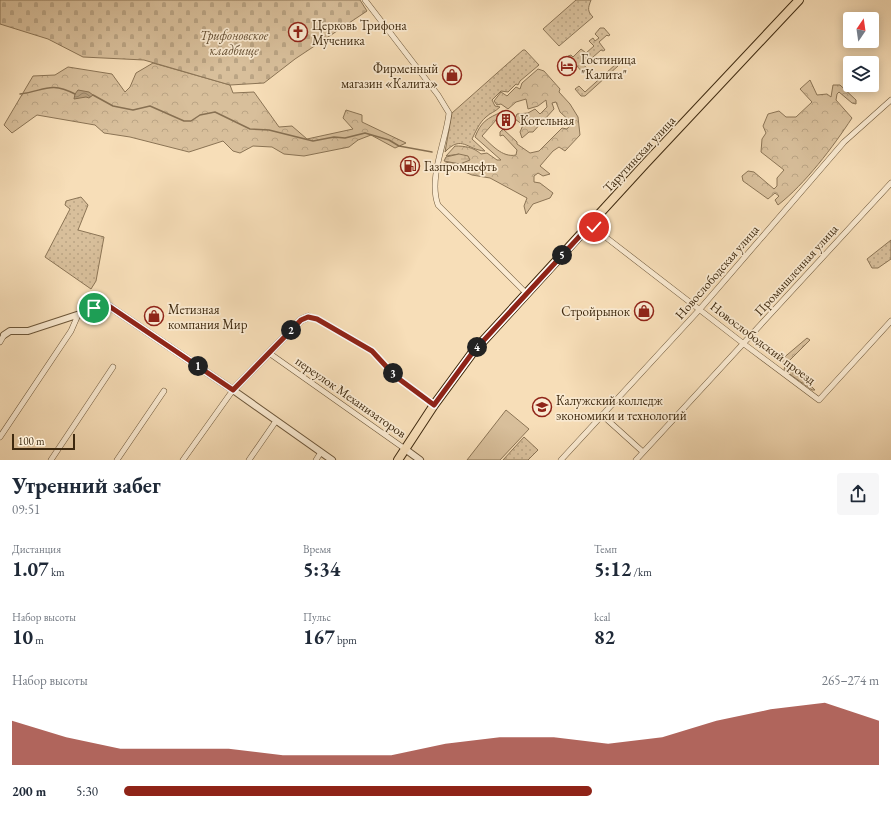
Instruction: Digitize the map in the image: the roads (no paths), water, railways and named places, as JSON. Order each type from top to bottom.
[{"type":"main road","name":"Тарутинская улица","points":[[398,460],[434,405],[473,352],[526,293],[800,0]]},
{"type":"street","points":[[365,0],[438,95],[449,113],[435,180],[435,197],[438,205],[526,293]]},
{"type":"street","name":"Новослободская улица","points":[[561,460],[700,309],[844,142],[891,100]]},
{"type":"street","name":"Промышленная улица","points":[[636,460],[891,182]]},
{"type":"street","name":"Новослободский проезд","points":[[590,225],[819,400],[891,321]]},
{"type":"street","points":[[0,342],[4,335],[10,331],[28,331],[78,315],[100,304],[106,304],[233,390],[332,460]]},
{"type":"street","points":[[0,437],[71,331],[78,315]]},
{"type":"street","points":[[183,460],[233,390],[301,320],[308,317],[317,319],[372,351],[395,376],[434,405]]},
{"type":"street","name":"переулок Механизаторов","points":[[269,353],[420,460]]},
{"type":"street","points":[[51,460],[113,367]]},
{"type":"street","points":[[117,460],[164,391]]},
{"type":"street","points":[[602,415],[643,452]]},
{"type":"street","points":[[249,460],[276,421]]},
{"type":"street","points":[[316,460],[321,452]]},
{"type":"water","points":[[78,90],[89,92],[93,95],[89,98],[74,99]]},
{"type":"waterway","points":[[20,94],[53,87],[75,94]]},
{"type":"waterway","points":[[93,95],[113,106],[133,110],[150,106],[184,121],[191,121],[200,115],[215,112],[250,129],[269,130],[313,141],[334,137],[345,138],[365,133],[389,140],[399,146],[432,152]]},
{"type":"place","name":"Церковь Трифона Мученика","points":[[298,32]]},
{"type":"place","name":"Гостиница \"Калита\"","points":[[567,66]]},
{"type":"place","name":"Фирменный магазин «Калита»","points":[[452,75]]},
{"type":"place","name":"Котельная","points":[[506,120]]},
{"type":"place","name":"Газпромнефть","points":[[410,166]]},
{"type":"place","name":"Стройрынок","points":[[644,311]]},
{"type":"place","name":"Метизная компания Мир","points":[[154,316]]},
{"type":"place","name":"Калужский колледж экономики и технологий","points":[[542,407]]},
{"type":"park label","name":"Трифоновское кладбище","points":[[234,42]]}]
